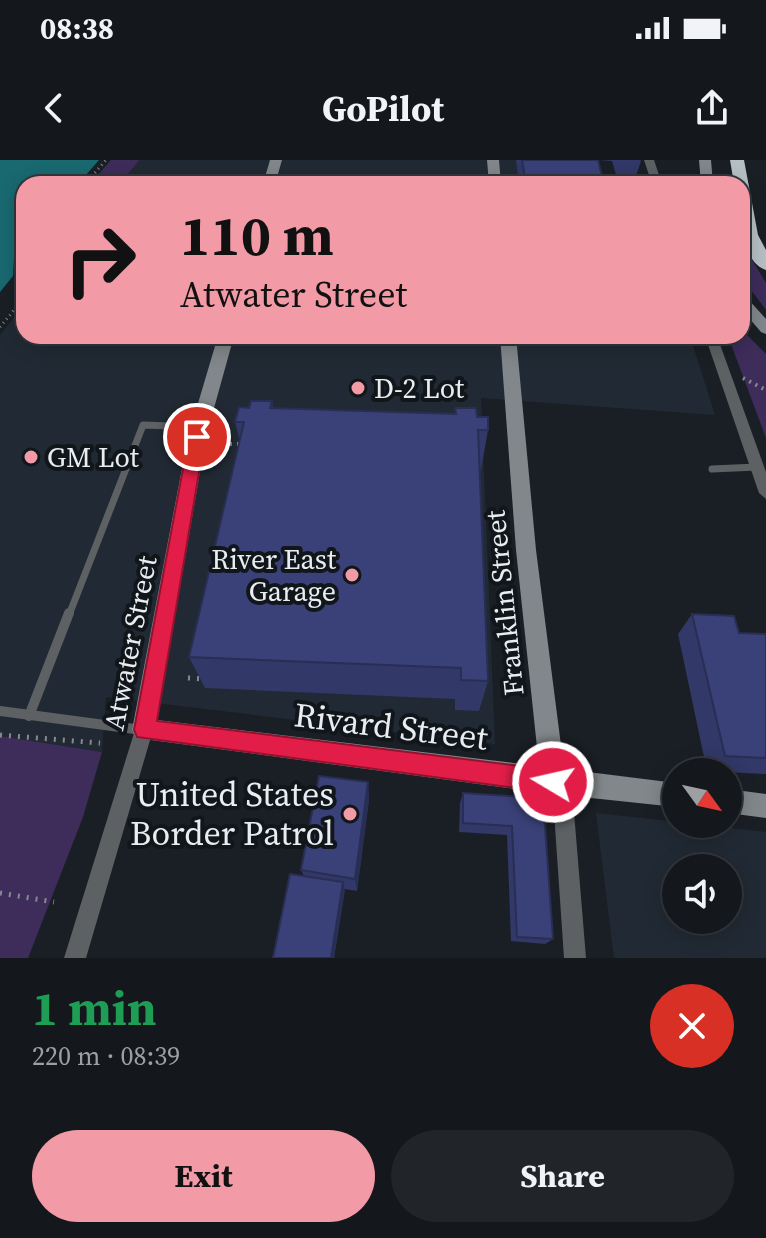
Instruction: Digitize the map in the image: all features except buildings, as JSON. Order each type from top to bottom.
[{"type":"highway","points":[[750,235],[766,265]]},
{"type":"street","points":[[750,311],[766,327]]},
{"type":"street","name":"Atwater Street","points":[[75,958],[144,730],[200,427],[224,344]]},
{"type":"street","name":"Franklin Street","points":[[509,344],[526,550],[553,782],[564,812],[575,958]]},
{"type":"street","points":[[714,344],[766,493]]},
{"type":"street","name":"Rivard Street","points":[[144,730],[662,794]]},
{"type":"street","points":[[742,803],[766,806]]},
{"type":"lane","points":[[29,716],[143,425],[200,427]]},
{"type":"lane","points":[[712,469],[757,467]]},
{"type":"lane","points":[[0,711],[144,730]]},
{"type":"path","points":[[92,176],[106,160]]},
{"type":"path","points":[[0,327],[16,308]]},
{"type":"path","points":[[738,374],[766,390]]},
{"type":"path","points":[[223,444],[246,445]]},
{"type":"path","points":[[188,678],[207,679]]},
{"type":"path","points":[[0,735],[100,743]]},
{"type":"path","points":[[0,893],[54,902]]},
{"type":"shaded area","points":[[111,160],[593,160],[597,176],[97,176]]},
{"type":"shaded area","points":[[111,160],[139,160],[126,176],[97,176]]},
{"type":"shaded area","points":[[750,256],[766,283],[766,310],[750,289]]},
{"type":"shaded area","points":[[16,315],[16,344],[693,344],[715,415],[481,398],[495,744],[106,697],[102,752],[0,736],[0,335]]},
{"type":"shaded area","points":[[750,338],[766,354],[766,438],[731,344],[750,344]]},
{"type":"shaded area","points":[[0,736],[102,752],[83,817],[28,958],[0,958]]},
{"type":"shaded area","points":[[596,813],[662,820],[662,838],[742,838],[742,829],[766,832],[766,958],[614,958]]},
{"type":"water","points":[[0,160],[99,160],[85,176],[16,176],[16,256],[13,276],[0,292]]},
{"type":"place","name":"D-2 Lot","points":[[358,388]]},
{"type":"place","name":"GM Lot","points":[[31,457]]},
{"type":"place","name":"River East Garage","points":[[352,575]]},
{"type":"place","name":"United States Border Patrol","points":[[350,814]]},
{"type":"route","points":[[197,437],[162,644],[144,730],[553,782]]}]
